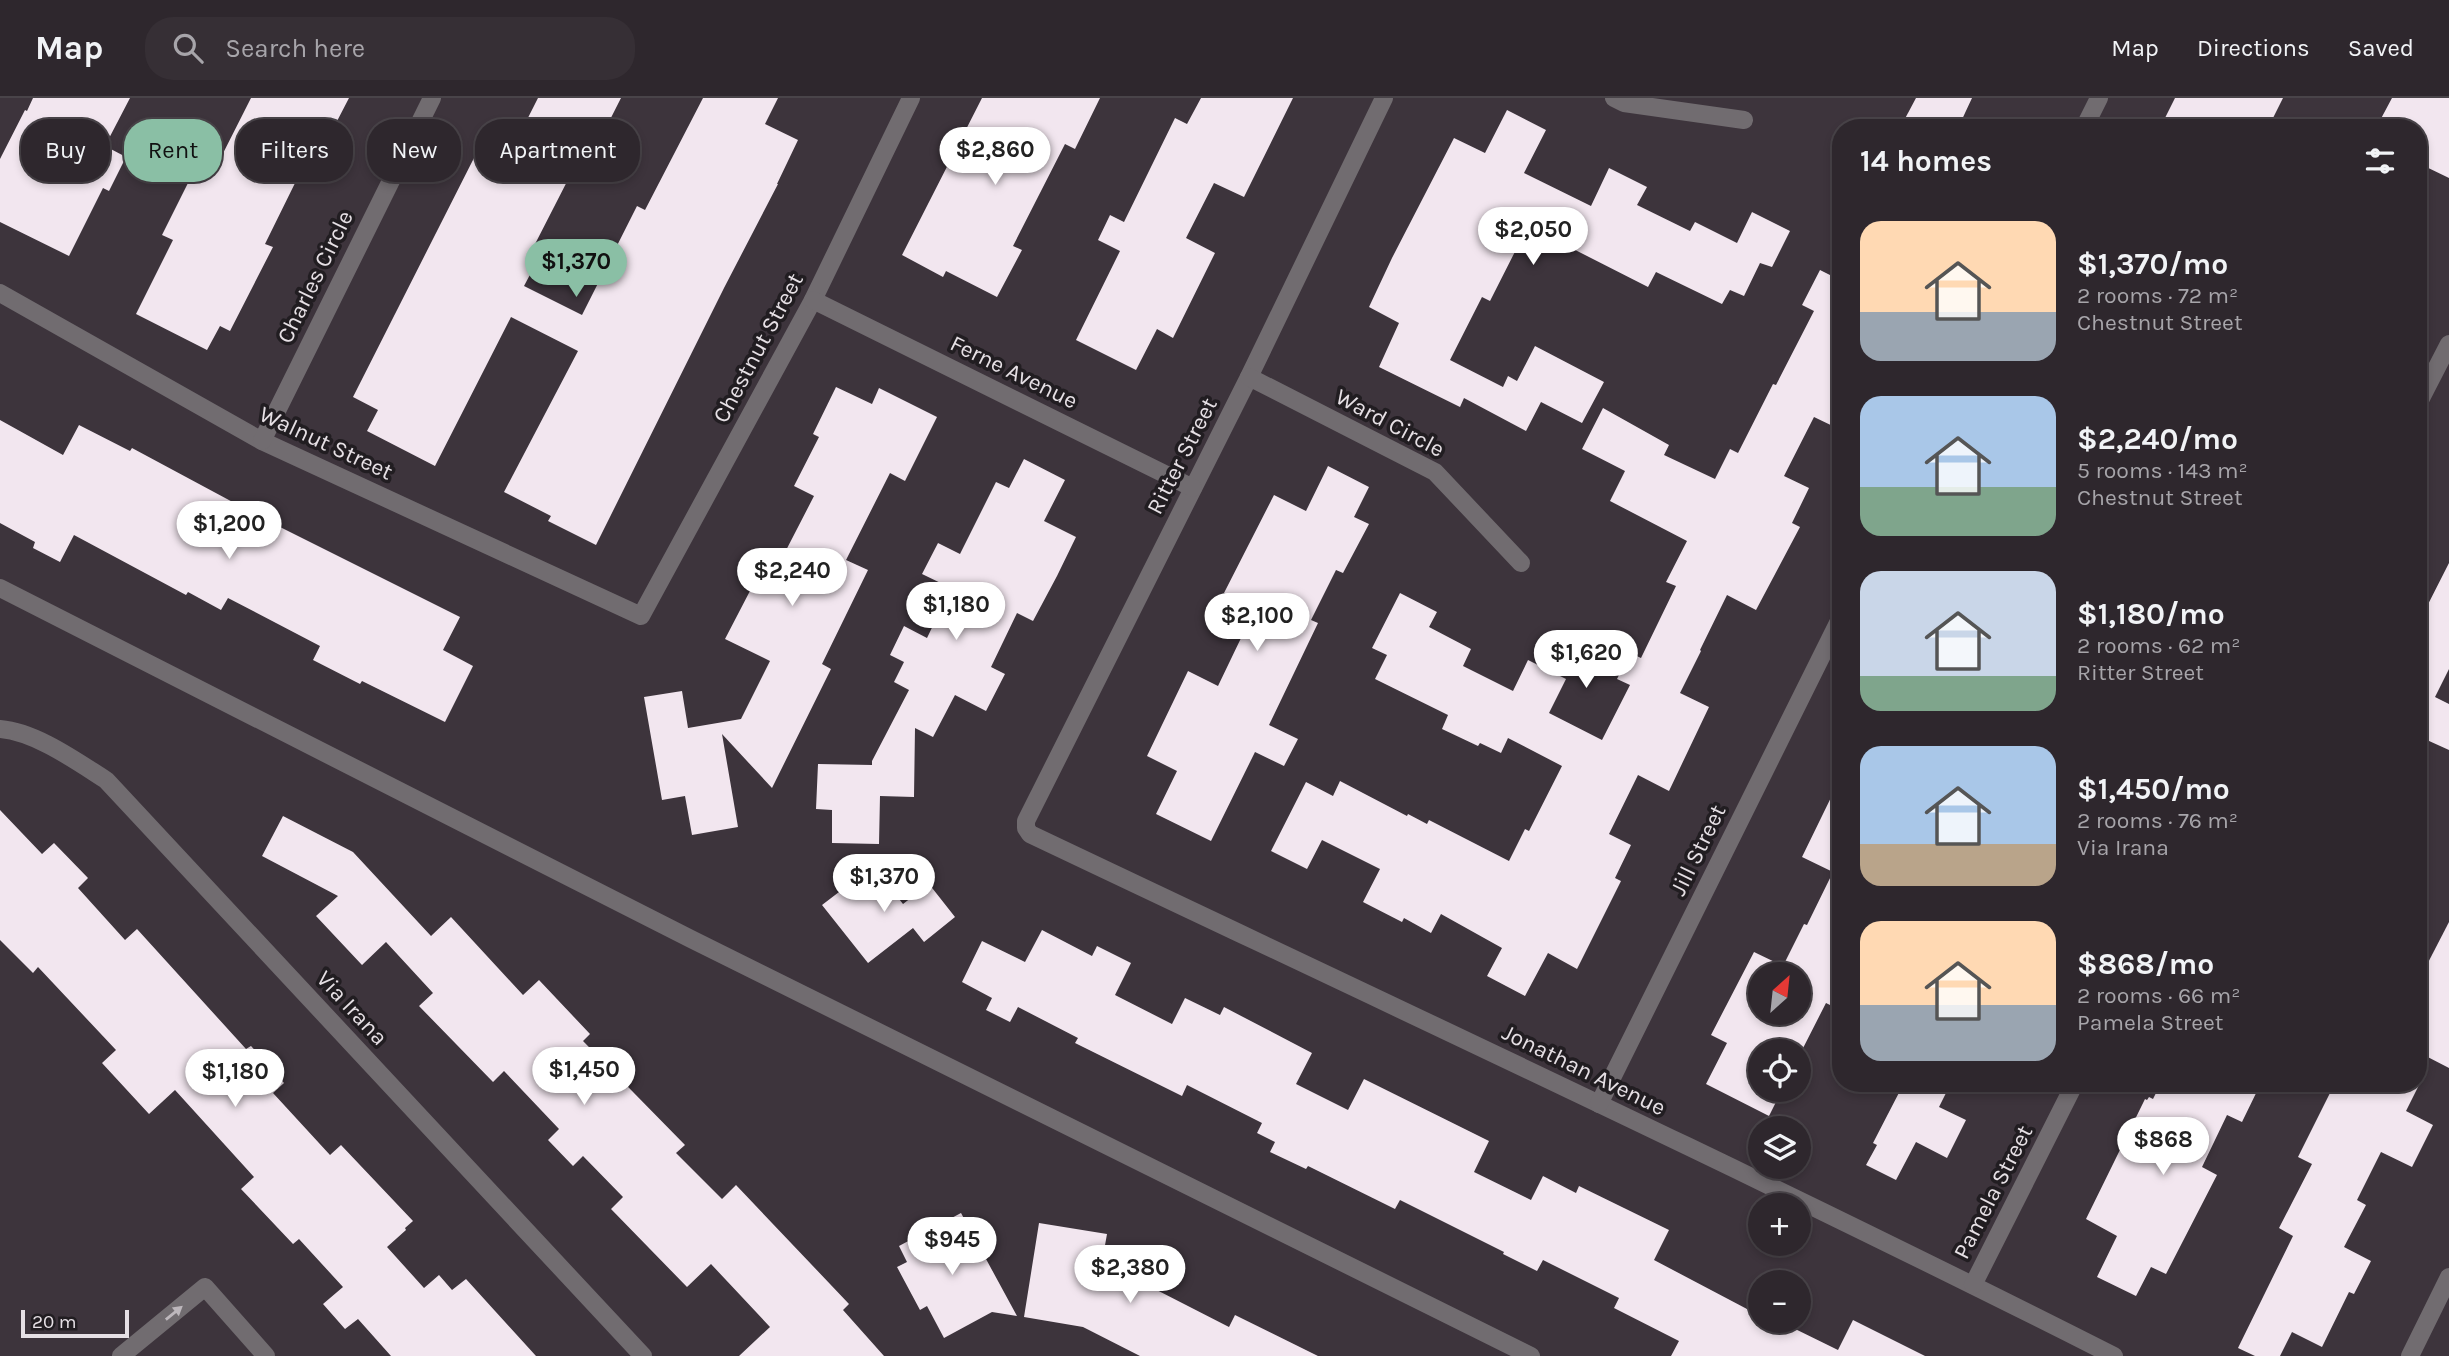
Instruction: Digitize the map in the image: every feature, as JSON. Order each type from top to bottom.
[{"type":"street","name":"Charles Circle","points":[[261,441],[432,98]]},
{"type":"street","name":"Chestnut Street","points":[[641,616],[813,300],[911,98]]},
{"type":"street","name":"Ritter Street","points":[[1030,834],[1026,821],[1249,377],[1384,98]]},
{"type":"street","points":[[1614,98],[1624,103],[1744,120]]},
{"type":"street","points":[[2088,119],[2099,98]]},
{"type":"street","name":"Walnut Street","points":[[0,293],[261,441],[641,616]]},
{"type":"street","name":"Ferne Avenue","points":[[813,300],[1193,488]]},
{"type":"street","points":[[2427,387],[2449,344]]},
{"type":"street","name":"Ward Circle","points":[[1249,377],[1435,472],[1521,563]]},
{"type":"street","points":[[0,588],[691,939],[1531,1356]]},
{"type":"street","name":"Jill Street","points":[[1600,1104],[1832,635]]},
{"type":"street","name":"Via Irana","points":[[0,729],[13,730],[66,754],[106,780],[643,1356]]},
{"type":"street","name":"Jonathan Avenue","points":[[1030,834],[1600,1104],[2114,1356]]},
{"type":"street","name":"Pamela Street","points":[[1973,1285],[2070,1092]]},
{"type":"street","points":[[2410,1356],[2449,1277]]},
{"type":"street","points":[[121,1356],[205,1287],[266,1356]]},
{"type":"building","points":[[33,98],[130,98],[110,136],[110,119],[21,119],[21,182],[110,182],[110,149],[124,156],[109,191],[103,188],[69,256],[0,222],[0,159],[25,110],[27,111]]},
{"type":"building","points":[[251,98],[349,98],[338,119],[240,119]]},
{"type":"building","points":[[538,98],[621,98],[610,119],[527,119]]},
{"type":"building","points":[[703,98],[778,98],[765,124],[798,140],[596,545],[548,521],[551,516],[504,492],[578,351],[511,317],[435,466],[367,431],[378,410],[353,397],[475,156],[475,182],[567,182],[533,248],[542,252],[524,286],[582,315],[637,206],[645,210]]},
{"type":"building","points":[[982,98],[1100,98],[1075,149],[1065,144],[1013,246],[1022,250],[997,297],[946,271],[943,277],[902,255]]},
{"type":"building","points":[[1201,98],[1293,98],[1244,197],[1214,183],[1186,238],[1215,253],[1173,338],[1157,329],[1136,370],[1076,340],[1120,251],[1098,240],[1110,215],[1124,222],[1175,118],[1187,124]]},
{"type":"building","points":[[1916,98],[1972,98],[1962,119],[1905,119]]},
{"type":"building","points":[[2175,98],[2283,98],[2272,119],[2164,119]]},
{"type":"building","points":[[2392,98],[2449,98],[2449,178],[2427,167],[2427,119],[2381,119]]},
{"type":"building","points":[[1507,110],[1546,130],[1524,173],[1591,206],[1609,168],[1647,187],[1637,205],[1690,231],[1695,222],[1737,243],[1752,212],[1790,231],[1772,267],[1760,263],[1744,296],[1730,290],[1722,304],[1656,272],[1648,287],[1528,226],[1490,301],[1482,297],[1450,360],[1503,387],[1508,376],[1517,381],[1535,346],[1604,382],[1582,423],[1541,402],[1526,431],[1464,398],[1460,407],[1379,367],[1399,323],[1369,307],[1392,258],[1454,138],[1485,153]]},
{"type":"building","points":[[236,128],[236,182],[296,182],[265,244],[273,247],[230,331],[220,326],[207,350],[136,314],[173,240],[162,235],[188,182],[222,182],[222,155]]},
{"type":"building","points":[[1820,270],[1832,276],[1832,426],[1814,417],[1784,476],[1809,488],[1792,523],[1800,527],[1756,610],[1727,595],[1680,693],[1709,707],[1669,791],[1638,775],[1609,834],[1631,845],[1615,878],[1621,881],[1577,969],[1548,953],[1525,996],[1487,976],[1502,948],[1441,914],[1431,933],[1404,918],[1402,922],[1363,902],[1380,869],[1322,840],[1307,869],[1271,851],[1306,782],[1333,796],[1340,781],[1407,816],[1408,814],[1427,824],[1429,820],[1509,861],[1525,829],[1529,831],[1562,766],[1508,738],[1501,753],[1480,743],[1478,746],[1442,729],[1448,715],[1375,679],[1387,655],[1372,648],[1400,593],[1437,612],[1429,627],[1471,649],[1463,666],[1513,691],[1528,660],[1566,679],[1549,713],[1602,740],[1630,685],[1617,679],[1630,653],[1641,658],[1676,586],[1666,582],[1687,541],[1610,501],[1625,471],[1582,449],[1603,408],[1669,445],[1664,455],[1715,479],[1730,449],[1738,453],[1814,311],[1802,305]]},
{"type":"building","points":[[836,387],[872,404],[879,388],[937,417],[905,481],[890,473],[846,560],[868,570],[822,664],[831,669],[772,788],[722,734],[738,827],[692,835],[685,796],[662,800],[644,697],[682,691],[688,728],[741,719],[770,661],[725,639],[751,589],[745,586],[761,553],[780,562],[814,496],[794,486],[819,437],[813,434]]},
{"type":"building","points":[[0,420],[63,455],[79,425],[130,451],[132,448],[268,521],[460,617],[443,650],[473,666],[445,722],[313,660],[320,646],[228,598],[221,610],[188,592],[186,595],[74,535],[60,562],[33,548],[35,542],[0,523]]},
{"type":"building","points":[[1024,459],[1065,480],[1044,521],[1076,537],[1057,576],[1033,621],[1017,613],[991,667],[1005,674],[986,711],[955,695],[933,737],[915,728],[914,797],[880,796],[879,844],[832,843],[832,810],[816,809],[818,764],[872,765],[909,690],[894,682],[904,662],[890,655],[904,626],[927,638],[951,588],[922,574],[938,543],[960,554],[996,482],[1009,488]]},
{"type":"building","points":[[1328,466],[1369,487],[1354,517],[1369,524],[1343,573],[1336,570],[1311,620],[1318,623],[1269,725],[1298,739],[1284,766],[1255,752],[1211,841],[1156,814],[1177,771],[1147,756],[1188,671],[1218,686],[1242,636],[1213,621],[1227,595],[1224,593],[1274,495],[1306,511]]},
{"type":"building","points":[[2449,563],[2449,669],[2435,697],[2449,704],[2449,750],[2427,740],[2427,606]]},
{"type":"building","points":[[1832,795],[1832,872],[1802,857]]},
{"type":"building","points":[[0,810],[42,854],[54,843],[88,878],[78,888],[125,940],[137,929],[246,1049],[251,1046],[284,1083],[273,1093],[330,1155],[341,1145],[413,1221],[387,1247],[424,1288],[439,1275],[452,1290],[466,1279],[536,1356],[391,1356],[358,1319],[345,1329],[323,1304],[343,1287],[299,1239],[293,1244],[241,1189],[254,1177],[175,1090],[149,1114],[102,1063],[116,1050],[38,967],[33,973],[0,940]]},
{"type":"building","points":[[283,816],[353,852],[431,936],[451,917],[523,995],[539,980],[590,1034],[583,1041],[685,1145],[676,1153],[722,1199],[736,1185],[849,1304],[843,1310],[884,1356],[739,1356],[770,1327],[711,1264],[687,1287],[611,1209],[623,1197],[583,1156],[573,1166],[548,1140],[559,1129],[504,1071],[493,1082],[419,1006],[433,993],[386,942],[362,965],[316,916],[338,896],[262,856]]},
{"type":"building","points":[[873,866],[903,904],[929,884],[955,917],[924,942],[913,928],[868,963],[822,905]]},
{"type":"building","points":[[1832,874],[1832,1006],[1826,1003],[1808,1039],[1748,1039],[1748,1102],[1776,1102],[1769,1116],[1706,1084],[1727,1043],[1711,1035],[1748,964],[1748,1026],[1811,1026],[1811,962],[1785,962],[1804,924],[1807,925]]},
{"type":"building","points":[[2449,922],[2449,1068],[2427,1057],[2427,965]]},
{"type":"building","points":[[1042,930],[1092,956],[1097,946],[1131,963],[1115,995],[1172,1024],[1185,998],[1220,1015],[1224,1007],[1312,1053],[1296,1084],[1348,1110],[1364,1079],[1489,1141],[1474,1172],[1531,1200],[1543,1176],[1576,1193],[1579,1186],[1669,1230],[1654,1260],[1747,1309],[1748,1307],[1748,1333],[1803,1333],[1838,1350],[1853,1320],[1925,1356],[1671,1356],[1679,1341],[1614,1308],[1619,1298],[1543,1260],[1537,1271],[1400,1200],[1395,1209],[1308,1166],[1306,1169],[1270,1152],[1275,1142],[1257,1133],[1262,1123],[1187,1085],[1182,1096],[1075,1043],[1078,1038],[1018,1007],[1010,1022],[986,1010],[992,998],[962,982],[982,941],[1025,962]]},
{"type":"building","points":[[1754,952],[1775,962],[1749,962]]},
{"type":"building","points":[[1899,1092],[1946,1092],[1939,1107],[1966,1120],[1947,1158],[1916,1142],[1896,1180],[1866,1165],[1877,1145],[1873,1143]]},
{"type":"building","points":[[2156,1092],[2257,1092],[2242,1122],[2227,1115],[2202,1167],[2217,1175],[2166,1274],[2151,1267],[2136,1296],[2097,1277],[2117,1236],[2086,1219],[2145,1099],[2153,1099]]},
{"type":"building","points":[[2330,1092],[2416,1092],[2406,1111],[2433,1125],[2412,1167],[2381,1152],[2357,1200],[2366,1205],[2344,1247],[2371,1261],[2354,1294],[2349,1292],[2322,1347],[2292,1332],[2280,1356],[2255,1356],[2238,1348],[2293,1236],[2279,1228],[2312,1164],[2298,1157]]},
{"type":"building","points":[[961,1213],[1017,1316],[992,1312],[944,1338],[927,1306],[920,1310],[897,1267],[907,1262],[899,1246]]},
{"type":"building","points":[[1039,1223],[1107,1234],[1102,1262],[1229,1327],[1235,1315],[1318,1356],[1140,1356],[1083,1327],[1024,1317]]}]
